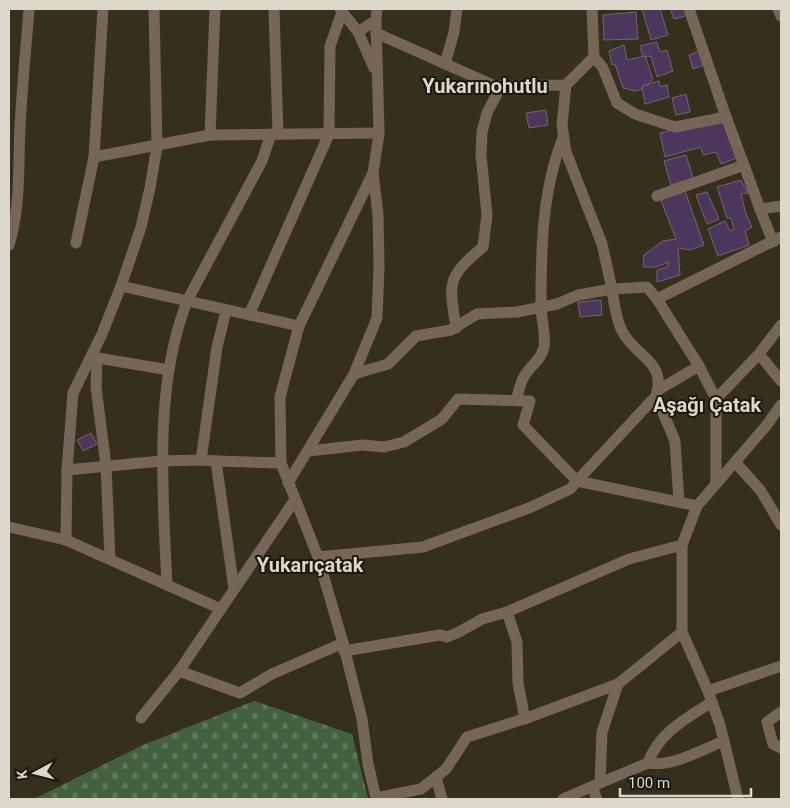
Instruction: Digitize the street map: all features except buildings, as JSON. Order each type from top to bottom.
[{"type":"street","points":[[9,245],[16,214],[19,187],[20,126],[29,9]]},
{"type":"street","points":[[76,243],[94,157],[103,9]]},
{"type":"street","points":[[66,540],[67,470],[73,393],[94,357],[121,286],[141,227],[157,146],[154,9]]},
{"type":"street","points":[[210,135],[215,9]]},
{"type":"street","points":[[167,585],[161,461],[169,370],[179,321],[188,299],[275,134],[274,9]]},
{"type":"street","points":[[445,64],[454,32],[457,9]]},
{"type":"street","points":[[592,9],[594,57],[603,68],[617,103],[635,114],[675,127],[726,117]]},
{"type":"street","points":[[657,299],[777,239],[760,209],[688,9]]},
{"type":"street","points":[[778,9],[781,16]]},
{"type":"street","points":[[341,11],[358,32],[376,72]]},
{"type":"street","points":[[248,315],[328,134],[330,46],[341,11]]},
{"type":"street","points":[[358,32],[377,14]]},
{"type":"street","points":[[288,482],[354,374],[377,318],[379,267],[378,214],[373,173],[379,132],[376,72],[377,14]]},
{"type":"street","points":[[376,33],[495,86],[566,85]]},
{"type":"street","points":[[594,57],[566,85],[562,125],[566,152],[602,244],[622,331],[658,371],[660,383],[657,393],[675,441],[679,502]]},
{"type":"street","points":[[456,328],[450,296],[452,280],[463,263],[483,247],[487,215],[481,155],[482,132],[486,112],[501,86]]},
{"type":"street","points":[[94,157],[210,135],[379,132]]},
{"type":"street","points":[[516,400],[523,377],[541,355],[544,346],[541,307],[542,243],[548,193],[555,160],[564,137]]},
{"type":"street","points":[[657,196],[744,165]]},
{"type":"street","points":[[373,173],[299,326],[280,397],[281,463],[318,557],[362,719],[368,764],[376,798],[422,789],[446,769],[467,737],[525,719],[618,684],[682,632]]},
{"type":"street","points":[[760,209],[781,206]]},
{"type":"street","points":[[121,286],[188,299],[226,311],[299,326]]},
{"type":"street","points":[[354,374],[388,364],[416,336],[456,328],[461,322],[476,314],[516,312],[557,304],[578,295],[612,289],[648,287],[699,366],[716,398],[716,484]]},
{"type":"street","points":[[201,460],[216,347],[226,311]]},
{"type":"street","points":[[716,398],[759,354],[781,325]]},
{"type":"street","points":[[759,354],[781,381]]},
{"type":"street","points":[[94,357],[169,370]]},
{"type":"street","points":[[94,357],[106,466],[110,559]]},
{"type":"street","points":[[318,557],[423,547],[529,508],[570,489],[657,393],[699,366]]},
{"type":"street","points":[[308,451],[363,445],[384,446],[404,442],[442,419],[458,399],[530,400],[523,425],[577,481],[697,506]]},
{"type":"street","points":[[738,799],[724,741],[710,696],[682,632],[682,545],[697,506],[781,405]]},
{"type":"street","points":[[67,470],[161,461],[201,460],[281,463]]},
{"type":"street","points":[[216,461],[234,589]]},
{"type":"street","points":[[735,462],[761,490],[781,525]]},
{"type":"street","points":[[141,718],[179,671],[294,500]]},
{"type":"street","points":[[9,527],[66,540],[221,609]]},
{"type":"street","points":[[179,671],[240,693],[272,674],[343,647],[440,635],[447,637],[482,619],[507,612],[629,559],[682,545]]},
{"type":"street","points":[[507,612],[516,642],[518,683],[525,719]]},
{"type":"street","points":[[648,763],[651,754],[665,734],[710,696],[781,666]]},
{"type":"street","points":[[597,799],[596,785],[602,732],[618,684]]},
{"type":"street","points":[[781,712],[767,722],[773,744],[781,748]]},
{"type":"street","points":[[563,799],[648,763],[656,764],[673,761],[724,741]]},
{"type":"street","points":[[436,777],[442,799]]},
{"type":"green space","points":[[254,701],[352,734],[368,799],[34,799],[143,745]]},
{"type":"district","name":"Yukarınohutlu","points":[[485,86]]},
{"type":"district","name":"Aşağı Çatak","points":[[707,405]]},
{"type":"district","name":"Yukarıçatak","points":[[310,565]]}]
